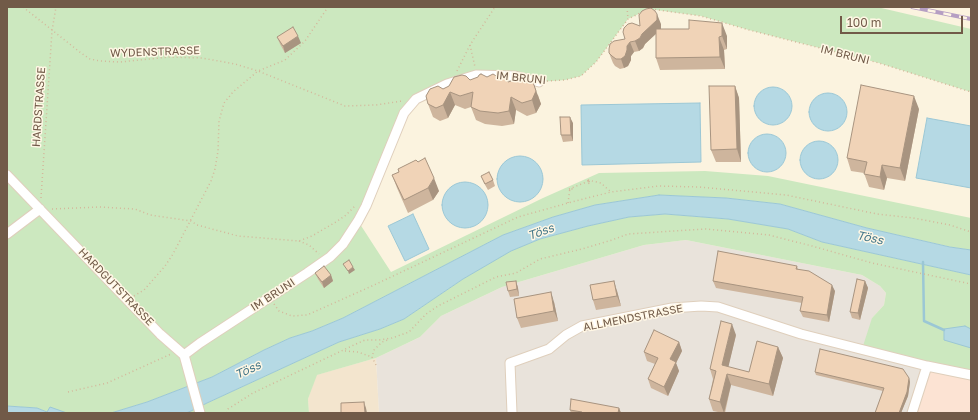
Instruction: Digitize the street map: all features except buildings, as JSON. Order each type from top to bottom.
[{"type":"street","name":"IM BRUNI","points":[[181,352],[200,343],[307,273],[330,257],[343,244],[366,206],[404,113],[416,99],[447,84],[476,75],[515,76],[539,82]]},
{"type":"street","name":"HARDGUTSTRASSE","points":[[7,175],[160,334],[181,352]]},
{"type":"street","points":[[7,234],[42,210]]},
{"type":"street","name":"ALLMENDSTRASSE","points":[[512,413],[510,363],[550,349],[566,335],[582,326],[672,308],[701,306],[718,307],[801,334],[971,376]]},
{"type":"street","points":[[181,352],[188,366],[200,413]]},
{"type":"street","points":[[912,413],[927,366]]},
{"type":"path","name":"WYDENSTRASSE","points":[[23,7],[90,59],[120,62],[169,57],[202,58],[235,64],[345,106],[376,105],[416,99]]},
{"type":"path","name":"HARDSTRASSE","points":[[42,210],[52,31],[56,7]]},
{"type":"path","points":[[128,300],[144,290],[165,266],[212,181],[218,151],[219,121],[224,103],[233,92],[258,72],[285,60],[305,41],[328,7]]},
{"type":"path","points":[[456,73],[470,45],[495,7]]},
{"type":"path","points":[[627,7],[628,19]]},
{"type":"path","name":"IM BRUNI","points":[[649,9],[701,16],[879,63],[971,92]]},
{"type":"path","name":"IM BRUNI","points":[[539,82],[565,80],[581,76],[596,62],[628,19],[642,12]]},
{"type":"path","points":[[470,45],[476,75]]},
{"type":"path","points":[[568,203],[569,195],[570,188],[572,189],[571,191],[569,189],[589,181],[590,184],[587,182],[588,180],[601,183],[611,192]]},
{"type":"path","points":[[269,297],[279,311],[292,316],[306,315],[372,286],[518,217],[611,192],[659,186],[699,187],[786,195],[877,214],[913,218],[950,225],[971,232]]},
{"type":"path","points":[[299,241],[312,236],[336,222],[357,205],[366,206]]},
{"type":"path","points":[[42,210],[99,207],[135,209],[150,215],[191,221],[197,225],[238,236],[299,241],[309,245],[324,261]]},
{"type":"path","points":[[376,365],[372,357],[374,350],[382,342],[409,332],[426,314],[438,306],[496,277],[516,273],[540,259],[582,249],[628,234],[706,229],[770,235],[872,263],[971,284]]},
{"type":"path","points":[[227,413],[228,409],[253,393],[312,366],[331,355],[344,351],[365,340],[392,338]]},
{"type":"path","points":[[344,351],[358,352],[372,357]]},
{"type":"path","points":[[68,392],[107,382],[170,354],[181,352]]},
{"type":"shaded area","points":[[686,240],[862,275],[880,286],[886,293],[884,305],[872,318],[927,366],[912,413],[379,413],[376,358],[420,337],[441,316],[502,287],[644,245]]},
{"type":"shaded area","points":[[376,358],[379,413],[309,413],[308,399],[316,375]]},
{"type":"shaded area","points":[[927,366],[971,375],[971,413],[912,413]]},
{"type":"green space","points":[[7,7],[877,7],[971,29],[971,92],[879,63],[749,30],[701,16],[649,9],[628,19],[596,62],[581,76],[565,80],[539,82],[515,76],[416,99],[404,113],[358,221],[391,272],[543,198],[599,173],[705,171],[768,176],[971,218],[971,250],[951,247],[867,228],[780,204],[726,198],[659,195],[595,205],[553,217],[503,235],[343,318],[312,331],[290,338],[212,377],[147,402],[111,413],[47,412],[37,408],[7,406]]},
{"type":"green space","points":[[665,214],[728,219],[788,229],[822,242],[971,275],[971,375],[863,346],[872,318],[884,305],[886,293],[880,286],[862,275],[686,240],[644,245],[502,287],[441,316],[420,337],[376,358],[317,375],[308,399],[309,413],[186,413],[339,342],[380,329],[404,319],[463,279],[510,251],[540,239],[588,226],[629,217]]},
{"type":"water","points":[[769,87],[777,87],[789,96],[792,106],[789,116],[783,122],[777,125],[769,125],[757,116],[754,110],[754,102],[763,90]]},
{"type":"water","points":[[824,93],[832,93],[844,102],[847,112],[844,122],[838,128],[832,131],[824,131],[812,122],[809,116],[809,108],[818,96]]},
{"type":"water","points":[[700,103],[701,162],[582,165],[581,105]]},
{"type":"water","points":[[927,118],[971,126],[971,188],[916,178]]},
{"type":"water","points":[[763,134],[771,134],[783,143],[786,153],[783,163],[777,169],[771,172],[763,172],[751,163],[748,157],[748,149],[757,137]]},
{"type":"water","points":[[815,141],[823,141],[835,150],[838,160],[835,170],[829,176],[823,179],[815,179],[803,170],[800,164],[800,156],[809,144]]},
{"type":"water","points":[[516,156],[524,156],[533,160],[539,166],[543,179],[539,192],[533,198],[524,202],[516,202],[507,198],[501,192],[497,183],[497,175],[501,166],[507,160]]},
{"type":"water","points":[[461,182],[469,182],[478,186],[484,192],[488,205],[484,218],[478,224],[469,228],[461,228],[452,224],[446,218],[442,209],[442,201],[446,192],[452,186]]},
{"type":"water","name":"Töss","points":[[659,195],[726,198],[780,204],[867,228],[950,247],[971,250],[971,275],[822,242],[788,229],[728,219],[665,214],[629,217],[540,239],[511,251],[463,279],[404,319],[380,329],[339,342],[186,413],[111,413],[147,402],[212,377],[290,338],[312,331],[343,318],[503,235],[553,217],[595,205]]},
{"type":"water","points":[[413,214],[429,249],[405,261],[388,226]]},
{"type":"water","points":[[965,326],[971,329],[971,348],[944,340],[944,329]]},
{"type":"water","points":[[7,406],[37,408],[47,412],[50,407],[67,413],[7,413]]},
{"type":"waterway","points":[[923,262],[924,321],[944,330]]},
{"type":"railway","points":[[912,7],[971,19]]}]
